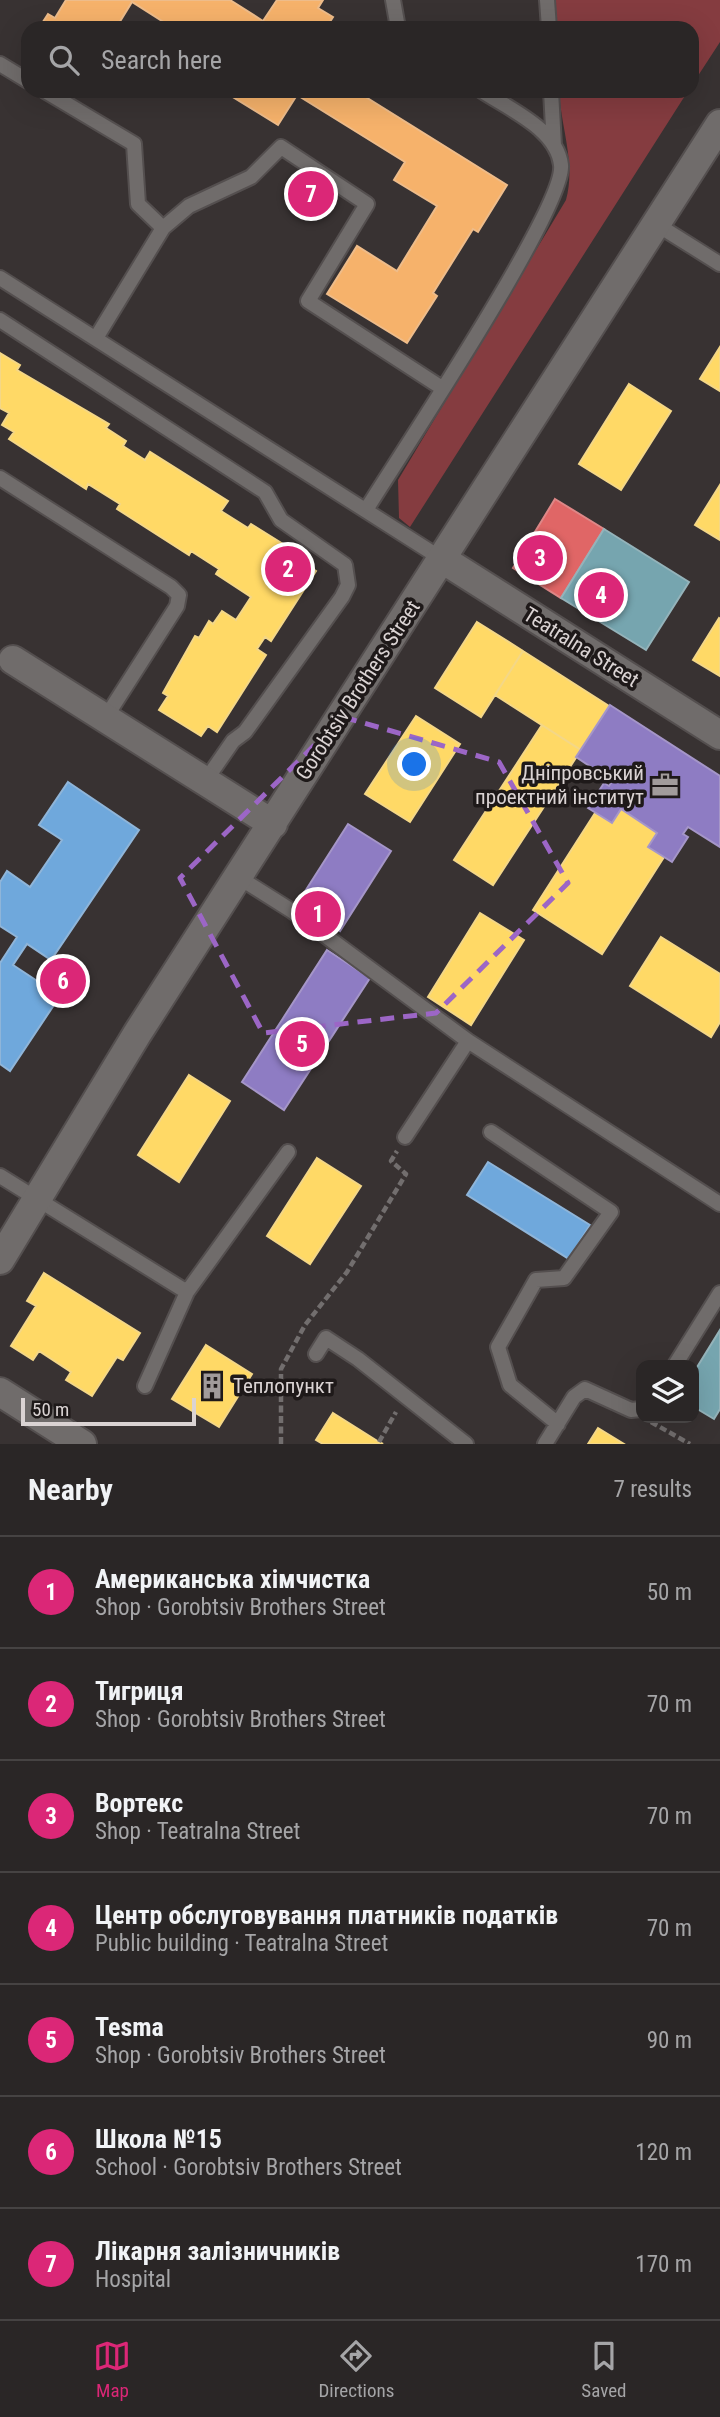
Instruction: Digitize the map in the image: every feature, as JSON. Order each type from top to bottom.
[{"type":"street","name":"Gorobtsiv Brothers Street","points":[[0,1260],[238,877],[720,124]]},
{"type":"street","name":"Teatralna Street","points":[[442,559],[720,735]]},
{"type":"street","points":[[13,660],[273,824]]},
{"type":"street","points":[[0,1392],[82,1444]]},
{"type":"lane","points":[[393,0],[397,21]]},
{"type":"lane","points":[[547,0],[548,21]]},
{"type":"lane","points":[[0,64],[21,76]]},
{"type":"lane","points":[[57,98],[134,145],[138,204],[163,228]]},
{"type":"lane","points":[[492,98],[534,126],[554,146]]},
{"type":"lane","points":[[366,510],[548,212],[561,179],[561,163],[554,146],[551,98]]},
{"type":"lane","points":[[96,338],[163,228],[189,206],[251,177],[281,147],[367,204],[309,301],[442,388]]},
{"type":"lane","points":[[656,224],[720,264]]},
{"type":"lane","points":[[0,278],[442,559]]},
{"type":"lane","points":[[0,320],[265,492],[281,520],[345,565],[348,585],[342,597],[245,732],[233,741],[206,780]]},
{"type":"lane","points":[[0,478],[171,587],[179,595],[177,606],[106,717]]},
{"type":"lane","points":[[238,877],[292,911],[468,1041],[720,1204]]},
{"type":"lane","points":[[405,1138],[468,1041]]},
{"type":"lane","points":[[491,1132],[611,1212],[564,1278],[536,1280],[498,1347],[510,1385],[558,1424]]},
{"type":"lane","points":[[145,1386],[187,1292],[288,1152]]},
{"type":"lane","points":[[0,1176],[187,1292]]},
{"type":"lane","points":[[678,1360],[720,1293]]},
{"type":"lane","points":[[316,1354],[326,1338],[358,1359],[466,1444]]},
{"type":"lane","points":[[545,1444],[575,1397],[584,1389],[631,1410],[636,1410]]},
{"type":"path","points":[[281,1444],[281,1369],[305,1325],[347,1272],[406,1174],[391,1161],[405,1138]]},
{"type":"path","points":[[379,1442],[398,1409]]},
{"type":"path","points":[[653,1423],[690,1444]]},
{"type":"highlighted area","points":[[343,717],[499,762],[568,883],[436,1013],[263,1033],[180,878]]},
{"type":"shaded area","points":[[555,0],[720,0],[720,42],[699,74],[699,21],[556,21]]},
{"type":"shaded area","points":[[560,98],[684,98],[410,527],[399,518],[398,480],[566,200],[569,159]]},
{"type":"building: Homes","points":[[720,347],[720,391],[700,379]]},
{"type":"building: Homes","points":[[0,353],[20,365],[17,370],[109,424],[106,428],[126,441],[123,446],[145,460],[150,452],[228,501],[221,511],[248,528],[251,524],[307,559],[304,563],[316,571],[271,641],[265,637],[257,649],[266,655],[217,732],[208,726],[201,736],[159,710],[168,696],[163,693],[195,636],[199,638],[209,621],[213,624],[222,611],[236,620],[251,597],[216,574],[219,569],[191,551],[189,555],[117,509],[120,504],[88,484],[86,489],[9,439],[14,432],[2,425],[9,413],[0,408]]},
{"type":"building: Homes","points":[[629,384],[671,411],[621,490],[579,464]]},
{"type":"building: Homes","points":[[720,485],[720,540],[695,525]]},
{"type":"building: Homes","points":[[720,619],[720,676],[693,660]]},
{"type":"building: Homes","points":[[477,622],[523,651],[481,717],[435,688]]},
{"type":"building: Homes","points":[[523,651],[609,706],[581,750],[495,695]]},
{"type":"building: Homes","points":[[416,716],[460,744],[410,822],[365,794]]},
{"type":"building: Homes","points":[[542,725],[581,750],[493,885],[454,860]]},
{"type":"building: Homes","points":[[621,809],[657,833],[648,847],[664,857],[602,954],[533,910],[595,813],[612,823]]},
{"type":"building: Homes","points":[[480,913],[524,940],[471,1025],[428,997]]},
{"type":"building: Homes","points":[[661,937],[720,974],[720,1022],[711,1037],[630,986]]},
{"type":"building: Homes","points":[[189,1075],[230,1101],[179,1182],[138,1155]]},
{"type":"building: Homes","points":[[317,1158],[361,1186],[310,1264],[267,1236]]},
{"type":"building: Homes","points":[[44,1273],[140,1333],[123,1360],[117,1357],[92,1396],[66,1380],[71,1372],[39,1351],[33,1360],[11,1346],[36,1306],[27,1301]]},
{"type":"building: Homes","name":"Теплопункт","points":[[206,1345],[252,1374],[219,1427],[172,1399]]},
{"type":"building: Homes","points":[[333,1413],[383,1444],[323,1444],[316,1440]]},
{"type":"building: Homes","points":[[598,1428],[624,1444],[588,1444]]},
{"type":"building: Shops","points":[[555,499],[604,529],[561,598],[513,568]]},
{"type":"building: Offices","name":"Дніпровський проектний інститут","points":[[610,705],[720,776],[720,847],[688,827],[683,834],[688,837],[672,862],[648,847],[657,833],[621,809],[612,823],[588,808],[604,783],[609,786],[612,781],[576,757]]},
{"type":"building: Offices","points":[[348,824],[391,851],[340,931],[297,904]]},
{"type":"building: Offices","points":[[327,950],[370,978],[284,1110],[242,1082]]},
{"type":"building: Schools","points":[[68,782],[139,830],[51,960],[27,944],[13,965],[60,996],[10,1071],[0,1064],[0,963],[17,937],[0,926],[0,882],[7,871],[30,887],[62,840],[39,825]]},
{"type":"building: Schools","points":[[488,1162],[590,1225],[569,1259],[467,1195]]},
{"type":"building: Health","points":[[66,0],[230,0],[263,21],[162,21],[132,2],[120,21],[44,21],[48,14],[55,18]]},
{"type":"building: Health","points":[[277,0],[323,0],[318,8],[333,17],[330,21],[263,21]]},
{"type":"building: Health","points":[[234,98],[295,98],[278,125]]},
{"type":"building: Health","points":[[302,98],[367,98],[507,185],[478,232],[473,229],[433,293],[437,296],[407,343],[327,294],[357,246],[397,271],[437,206],[394,180],[405,162]]},
{"type":"building: Public","points":[[604,529],[689,582],[646,650],[561,598]]},
{"type":"building: Public","points":[[720,1330],[720,1409],[714,1419],[699,1410],[699,1364]]},
{"type":"place","name":"Лікарня залізничників","points":[[311,194]]},
{"type":"place","name":"Вортекс","points":[[540,558]]},
{"type":"place","name":"Тигриця","points":[[288,569]]},
{"type":"place","name":"Центр обслуговування платників податків","points":[[601,595]]},
{"type":"place","name":"Дніпровський проектний інститут","points":[[665,785]]},
{"type":"place","name":"Американська хімчистка","points":[[318,914]]},
{"type":"place","name":"Школа №15","points":[[63,981]]},
{"type":"place","name":"Tesma","points":[[302,1044]]},
{"type":"place","name":"Теплопункт","points":[[212,1386]]}]
